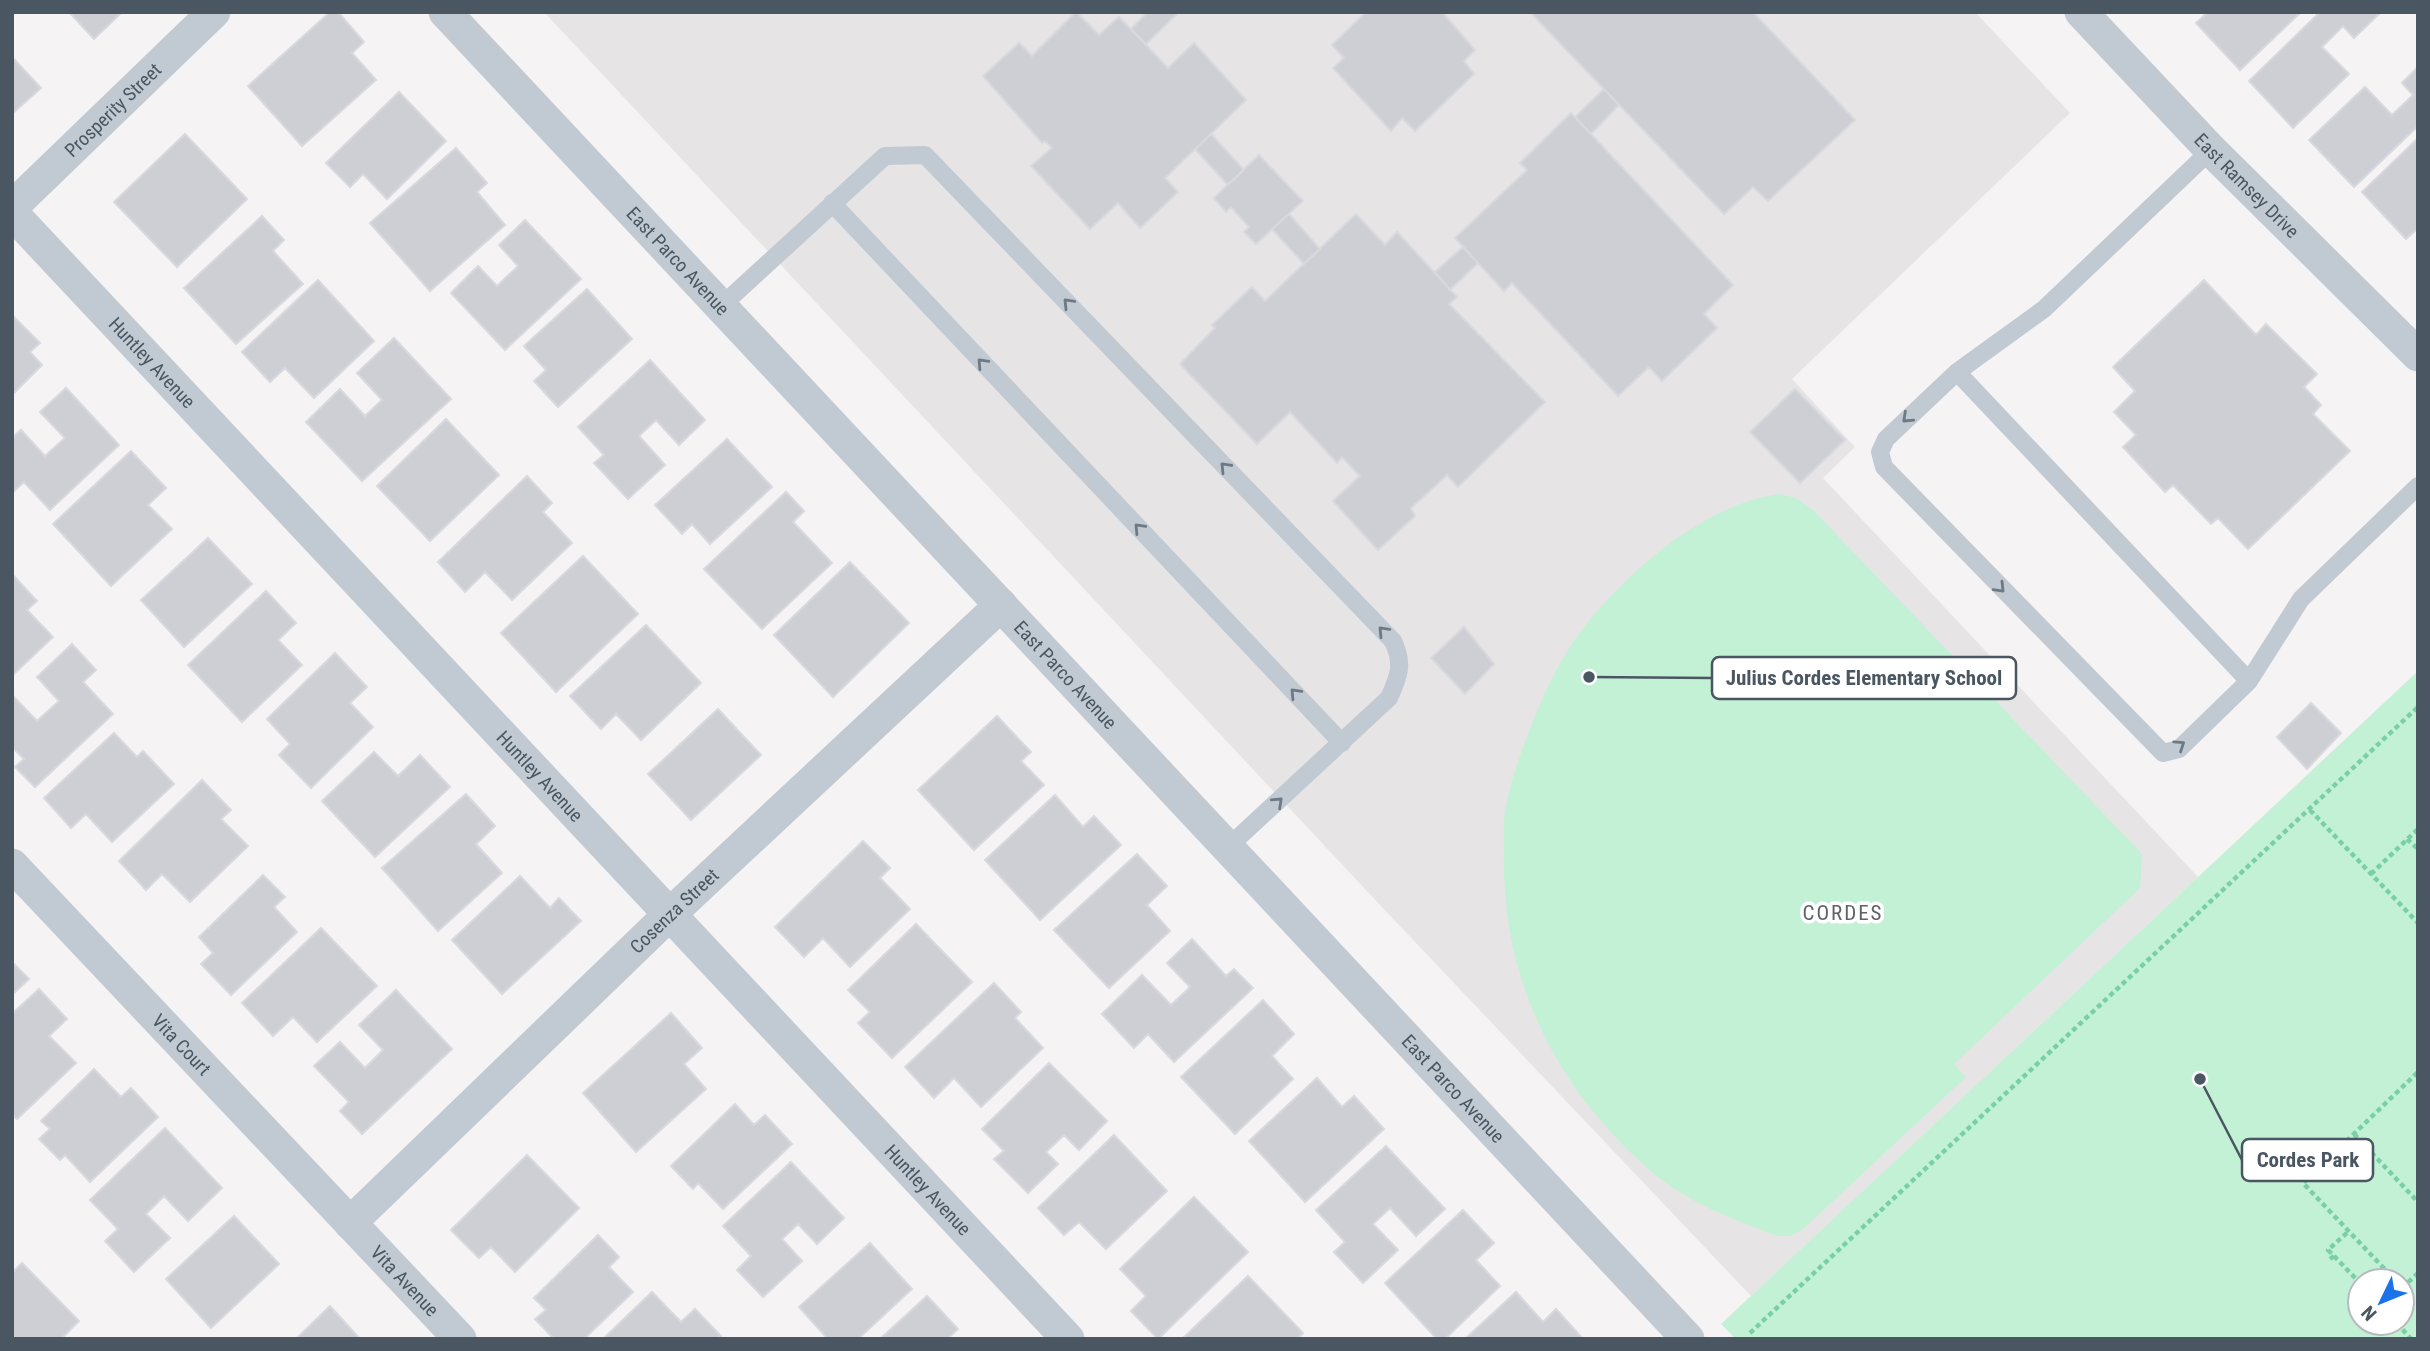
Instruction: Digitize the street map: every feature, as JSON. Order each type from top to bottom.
[{"type":"street","name":"Prosperity Street","points":[[12,207],[214,12]]},
{"type":"street","name":"East Parco Avenue","points":[[445,12],[719,308],[1688,1339]]},
{"type":"street","name":"East Ramsey Drive","points":[[2096,17],[2211,150],[2418,355]]},
{"type":"street","name":"Huntley Avenue","points":[[12,213],[1068,1339]]},
{"type":"street","name":"Cosenza Street","points":[[350,1223],[670,914],[1001,605]]},
{"type":"street","name":"Vita Court","points":[[12,865],[350,1223]]},
{"type":"street","name":"Vita Avenue","points":[[350,1223],[460,1339]]},
{"type":"lane","points":[[2211,150],[2044,309],[1957,372],[1886,439],[1880,452],[1884,467],[2162,753],[2179,749],[2249,681],[2301,599],[2418,486]]},
{"type":"lane","points":[[719,308],[885,156],[925,155],[1393,641],[1400,655],[1401,671],[1389,698],[1227,848]]},
{"type":"lane","points":[[832,203],[1342,743]]},
{"type":"lane","points":[[1957,372],[2249,681]]},
{"type":"path","points":[[1750,1334],[2418,708]]},
{"type":"path","points":[[2310,810],[2418,923]]},
{"type":"path","points":[[2371,874],[2418,829]]},
{"type":"path","points":[[2407,839],[2418,849]]},
{"type":"path","points":[[2383,1267],[2303,1183],[2418,1072]]},
{"type":"path","points":[[2354,1134],[2418,1202]]},
{"type":"path","points":[[2346,1270],[2332,1258],[2328,1250],[2348,1231]]},
{"type":"shaded area","points":[[544,12],[1975,12],[2070,113],[1792,379],[1855,447],[1823,478],[2198,877],[1751,1296],[1380,905]]},
{"type":"green space","points":[[1779,494],[1796,498],[1813,510],[2142,854],[2140,888],[1954,1064],[1966,1077],[1803,1229],[1790,1236],[1778,1236],[1745,1224],[1681,1193],[1652,1172],[1618,1140],[1588,1105],[1563,1069],[1541,1029],[1524,988],[1512,945],[1504,853],[1505,811],[1521,754],[1550,683],[1578,635],[1634,573],[1671,542],[1734,507]]},
{"type":"green space","points":[[2418,671],[2418,1339],[1736,1339],[1721,1324]]},
{"type":"building","points":[[69,12],[122,12],[94,39]]},
{"type":"building","points":[[330,12],[338,12],[364,42],[352,53],[376,80],[302,146],[248,86]]},
{"type":"building","points":[[1076,12],[1099,35],[1119,17],[1168,68],[1194,43],[1246,100],[1165,178],[1178,192],[1140,228],[1118,203],[1090,229],[1031,166],[1052,148],[1045,141],[1042,143],[983,76],[1019,43],[1032,56]]},
{"type":"building","points":[[1148,12],[1179,12],[1146,44],[1131,29]]},
{"type":"building","points":[[1366,12],[1442,12],[1475,50],[1464,61],[1474,74],[1415,131],[1402,118],[1391,131],[1333,68],[1344,58],[1332,45]]},
{"type":"building","points":[[1530,12],[1753,12],[1855,120],[1768,201],[1753,187],[1724,214]]},
{"type":"building","points":[[2208,12],[2301,12],[2240,70],[2196,23]]},
{"type":"building","points":[[2320,12],[2381,12],[2354,38],[2343,26],[2322,47],[2349,74],[2293,128],[2249,81]]},
{"type":"building","points":[[12,57],[41,88],[12,114]]},
{"type":"building","points":[[2418,67],[2418,126],[2354,187],[2309,140],[2365,87],[2392,115],[2413,95],[2402,83]]},
{"type":"building","points":[[1604,89],[1619,105],[1591,134],[1575,117]]},
{"type":"building","points":[[399,92],[446,141],[387,199],[363,174],[350,187],[326,163]]},
{"type":"building","points":[[1571,113],[1733,285],[1704,314],[1717,328],[1662,381],[1649,367],[1618,396],[1512,283],[1504,291],[1455,238],[1527,170],[1520,163]]},
{"type":"building","points":[[185,134],[247,199],[177,267],[114,202]]},
{"type":"building","points":[[1211,134],[1244,170],[1228,185],[1195,149]]},
{"type":"building","points":[[2418,138],[2418,228],[2406,239],[2362,192]]},
{"type":"building","points":[[456,148],[487,183],[477,192],[505,225],[430,291],[370,223]]},
{"type":"building","points":[[1259,155],[1303,201],[1256,244],[1244,232],[1249,227],[1231,207],[1226,212],[1214,198]]},
{"type":"building","points":[[1289,214],[1320,249],[1304,264],[1272,229]]},
{"type":"building","points":[[1356,214],[1385,245],[1397,232],[1457,297],[1449,304],[1545,402],[1458,487],[1447,475],[1411,508],[1415,516],[1378,550],[1333,501],[1360,476],[1342,457],[1337,463],[1290,412],[1257,444],[1180,364],[1215,328],[1212,325],[1252,287],[1265,301]]},
{"type":"building","points":[[262,216],[284,240],[273,251],[303,284],[236,344],[184,288]]},
{"type":"building","points":[[525,220],[581,279],[505,350],[451,293],[478,266],[497,286],[518,266],[499,245]]},
{"type":"building","points":[[1463,247],[1478,263],[1450,290],[1435,272]]},
{"type":"building","points":[[318,280],[374,341],[314,398],[285,368],[270,382],[242,352]]},
{"type":"building","points":[[2204,280],[2256,335],[2266,324],[2317,374],[2304,387],[2321,405],[2313,414],[2350,451],[2248,549],[2218,518],[2211,524],[2173,485],[2165,492],[2123,447],[2136,435],[2114,412],[2135,391],[2113,367]]},
{"type":"building","points":[[587,289],[632,339],[558,407],[534,381],[546,370],[524,346]]},
{"type":"building","points":[[12,315],[40,343],[30,352],[42,365],[12,395]]},
{"type":"building","points":[[394,338],[451,399],[362,481],[306,422],[340,389],[365,416],[382,400],[357,373]]},
{"type":"building","points":[[650,360],[705,420],[679,445],[656,420],[639,436],[665,465],[628,499],[594,463],[604,455],[578,427]]},
{"type":"building","points":[[66,388],[119,445],[50,510],[24,482],[12,493],[12,438],[21,430],[45,456],[65,438],[40,412]]},
{"type":"building","points":[[1795,389],[1845,440],[1800,483],[1750,432]]},
{"type":"building","points":[[446,419],[499,475],[430,541],[377,486]]},
{"type":"building","points":[[727,439],[772,487],[710,544],[692,524],[682,534],[655,505]]},
{"type":"building","points":[[131,451],[166,488],[148,505],[172,529],[111,586],[53,524]]},
{"type":"building","points":[[527,476],[552,503],[543,512],[572,543],[512,600],[485,572],[465,592],[438,562]]},
{"type":"building","points":[[786,492],[804,511],[793,522],[832,563],[762,629],[704,569]]},
{"type":"building","points":[[208,538],[252,584],[184,647],[141,600]]},
{"type":"building","points":[[583,556],[638,614],[556,692],[501,633]]},
{"type":"building","points":[[850,562],[909,623],[833,697],[774,635]]},
{"type":"building","points":[[12,574],[37,601],[27,610],[53,637],[12,676]]},
{"type":"building","points":[[266,591],[296,623],[278,640],[302,665],[242,722],[188,665]]},
{"type":"building","points":[[646,625],[701,683],[641,740],[616,714],[601,729],[570,696]]},
{"type":"building","points":[[1464,627],[1494,664],[1465,694],[1431,658]]},
{"type":"building","points":[[72,644],[96,670],[83,682],[113,714],[35,787],[15,767],[24,759],[12,747],[12,699],[14,697],[37,721],[59,701],[37,677]]},
{"type":"building","points":[[335,653],[367,687],[350,703],[373,727],[311,788],[279,755],[290,744],[267,719]]},
{"type":"building","points":[[2311,703],[2341,733],[2307,769],[2277,737]]},
{"type":"building","points":[[718,709],[761,755],[691,820],[648,774]]},
{"type":"building","points":[[997,716],[1031,752],[1021,761],[1044,785],[974,850],[918,790]]},
{"type":"building","points":[[114,733],[137,757],[143,751],[174,784],[112,842],[86,814],[71,828],[44,798]]},
{"type":"building","points":[[374,752],[398,776],[420,755],[450,787],[375,857],[322,801]]},
{"type":"building","points":[[202,780],[231,810],[221,819],[248,846],[190,902],[162,874],[146,890],[119,861]]},
{"type":"building","points":[[466,794],[495,826],[476,844],[502,873],[438,931],[382,868]]},
{"type":"building","points":[[1055,795],[1083,827],[1094,816],[1121,845],[1040,920],[985,860]]},
{"type":"building","points":[[863,841],[890,868],[880,878],[910,909],[850,967],[823,938],[804,957],[775,927]]},
{"type":"building","points":[[1137,854],[1167,886],[1147,905],[1170,931],[1109,988],[1054,930]]},
{"type":"building","points":[[263,875],[285,897],[274,907],[297,932],[231,995],[201,964],[213,953],[199,937]]},
{"type":"building","points":[[520,876],[550,908],[559,898],[581,921],[502,994],[452,940]]},
{"type":"building","points":[[916,924],[972,982],[892,1058],[858,1023],[870,1012],[848,990]]},
{"type":"building","points":[[321,928],[377,986],[317,1042],[293,1017],[273,1036],[242,1003]]},
{"type":"building","points":[[1192,939],[1226,976],[1234,969],[1253,988],[1174,1062],[1148,1034],[1134,1048],[1102,1014],[1142,975],[1171,1005],[1190,987],[1167,963]]},
{"type":"building","points":[[12,962],[29,979],[12,995]]},
{"type":"building","points":[[994,983],[1021,1012],[1015,1018],[1043,1048],[981,1107],[954,1078],[934,1098],[905,1067]]},
{"type":"building","points":[[39,989],[67,1019],[49,1036],[76,1063],[17,1119],[12,1114],[12,1014]]},
{"type":"building","points":[[396,990],[452,1049],[362,1134],[340,1111],[349,1102],[314,1066],[340,1042],[365,1068],[383,1050],[359,1025]]},
{"type":"building","points":[[1263,1000],[1294,1034],[1272,1056],[1293,1079],[1235,1134],[1181,1077]]},
{"type":"building","points":[[671,1013],[702,1048],[684,1064],[706,1089],[636,1152],[583,1093]]},
{"type":"building","points":[[1049,1063],[1107,1121],[1079,1150],[1064,1135],[1046,1152],[1058,1164],[1028,1193],[994,1159],[1004,1151],[982,1129]]},
{"type":"building","points":[[94,1069],[121,1097],[131,1088],[158,1117],[90,1182],[65,1155],[60,1160],[39,1139],[50,1129],[41,1121]]},
{"type":"building","points":[[1317,1078],[1342,1107],[1354,1096],[1384,1129],[1305,1202],[1249,1141]]},
{"type":"building","points":[[735,1104],[754,1125],[765,1115],[792,1144],[723,1209],[698,1183],[693,1189],[671,1166]]},
{"type":"building","points":[[165,1128],[222,1188],[188,1221],[164,1196],[146,1214],[170,1238],[134,1272],[105,1241],[118,1229],[90,1200]]},
{"type":"building","points":[[1114,1135],[1167,1191],[1106,1249],[1079,1222],[1064,1235],[1038,1208]]},
{"type":"building","points":[[1386,1146],[1445,1209],[1416,1236],[1390,1208],[1373,1224],[1398,1250],[1363,1283],[1334,1252],[1345,1242],[1316,1210]]},
{"type":"building","points":[[527,1155],[579,1208],[515,1272],[491,1247],[479,1258],[451,1230]]},
{"type":"building","points":[[791,1162],[844,1218],[817,1244],[798,1224],[782,1239],[802,1261],[763,1297],[737,1270],[751,1256],[723,1226]]},
{"type":"building","points":[[1194,1197],[1248,1252],[1158,1339],[1131,1311],[1146,1296],[1120,1269]]},
{"type":"building","points":[[1463,1210],[1494,1243],[1476,1260],[1500,1286],[1445,1339],[1437,1339],[1385,1283]]},
{"type":"building","points":[[234,1216],[279,1264],[211,1328],[166,1279]]},
{"type":"building","points":[[598,1235],[619,1257],[609,1267],[633,1292],[584,1339],[554,1339],[535,1319],[546,1310],[534,1298]]},
{"type":"building","points":[[870,1243],[912,1289],[858,1339],[828,1339],[799,1307]]},
{"type":"building","points":[[22,1263],[79,1321],[61,1339],[12,1339],[12,1273]]},
{"type":"building","points":[[1248,1276],[1303,1333],[1297,1339],[1182,1339]]},
{"type":"building","points":[[652,1292],[681,1322],[695,1309],[721,1336],[718,1339],[603,1339]]},
{"type":"building","points":[[1516,1292],[1543,1322],[1556,1309],[1583,1339],[1465,1339]]},
{"type":"building","points":[[927,1296],[958,1329],[947,1339],[880,1339]]},
{"type":"building","points":[[330,1306],[360,1339],[296,1339]]},
{"type":"place","name":"Julius Cordes Elementary School","points":[[1589,677]]},
{"type":"place","name":"Cordes Park","points":[[2200,1079]]},
{"type":"district","name":"CORDES","points":[[1843,913]]}]
